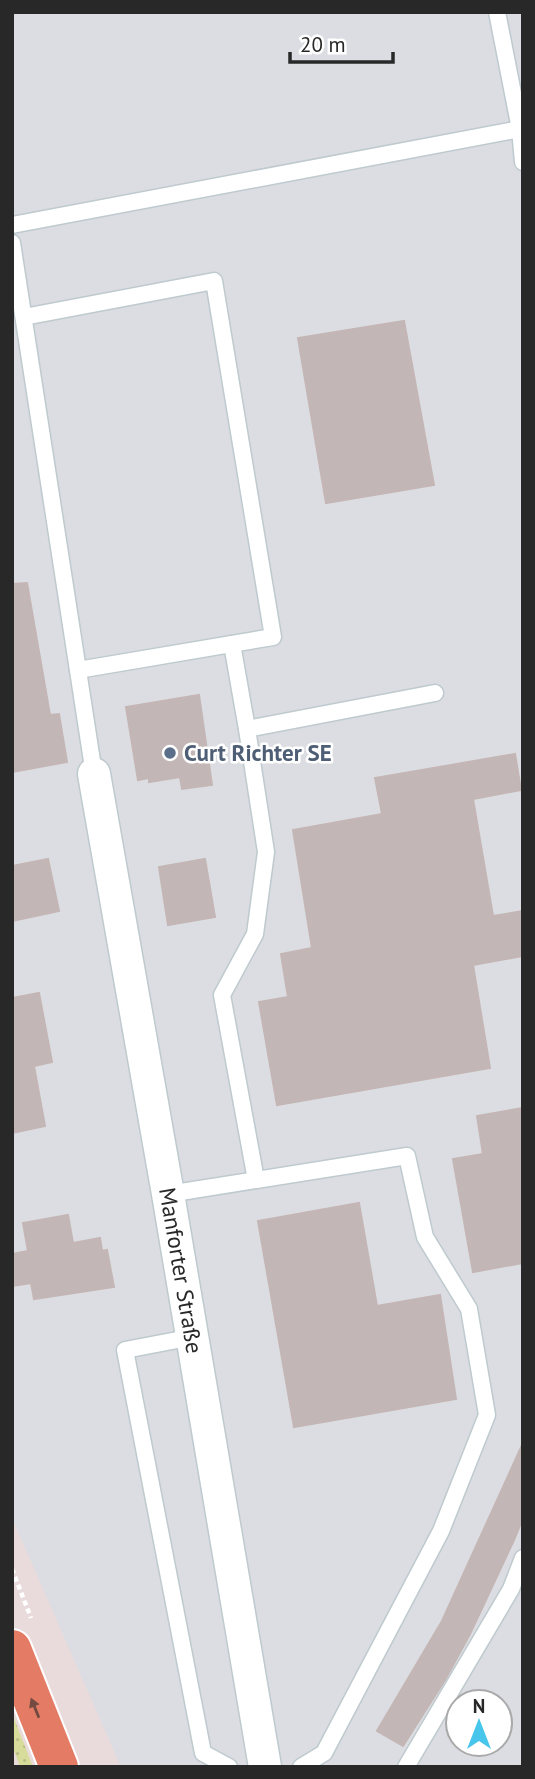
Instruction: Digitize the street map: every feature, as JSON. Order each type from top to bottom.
[{"type":"main road","points":[[12,1649],[59,1767]]},
{"type":"street","name":"Manforter Straße","points":[[94,774],[169,1194],[265,1767]]},
{"type":"lane","points":[[498,12],[520,129],[523,162]]},
{"type":"lane","points":[[12,225],[520,129]]},
{"type":"lane","points":[[12,243],[94,774]]},
{"type":"lane","points":[[24,317],[214,281],[273,637],[78,670]]},
{"type":"lane","points":[[232,643],[266,852],[255,934],[222,995],[256,1180]]},
{"type":"lane","points":[[247,729],[435,693]]},
{"type":"lane","points":[[169,1194],[407,1156],[425,1237],[469,1309],[487,1415],[434,1543],[324,1753],[301,1767]]},
{"type":"lane","points":[[192,1337],[125,1350],[203,1753],[229,1767]]},
{"type":"lane","points":[[406,1767],[510,1589],[523,1558]]},
{"type":"shaded area","points":[[12,12],[523,12],[523,1767],[121,1767],[12,1518]]},
{"type":"green space","points":[[12,1713],[33,1767],[20,1767],[12,1745]]},
{"type":"building","points":[[404,321],[434,485],[326,503],[298,338]]},
{"type":"building","points":[[27,583],[50,715],[59,714],[67,762],[12,772],[12,584]]},
{"type":"building","points":[[199,695],[212,785],[182,789],[180,777],[149,782],[149,778],[138,780],[126,707]]},
{"type":"building","points":[[515,754],[521,790],[473,799],[493,916],[523,911],[523,956],[473,965],[490,1068],[277,1105],[259,1002],[288,997],[281,954],[312,948],[293,830],[382,814],[375,778]]},
{"type":"building","points":[[48,859],[59,911],[12,921],[12,866]]},
{"type":"building","points":[[205,859],[215,917],[168,925],[159,867]]},
{"type":"building","points":[[39,993],[52,1062],[34,1066],[45,1126],[12,1133],[12,998]]},
{"type":"building","points":[[523,1108],[523,1263],[473,1272],[453,1159],[483,1154],[477,1116]]},
{"type":"building","points":[[359,1203],[377,1306],[440,1295],[456,1399],[294,1427],[258,1221]]},
{"type":"building","points":[[68,1215],[73,1243],[100,1238],[102,1251],[107,1250],[114,1287],[34,1299],[31,1283],[12,1286],[12,1254],[28,1251],[23,1223]]},
{"type":"building","points":[[523,1443],[523,1518],[470,1634],[445,1680],[403,1746],[377,1731],[442,1621]]},
{"type":"place","name":"Curt Richter SE","points":[[170,753]]}]
